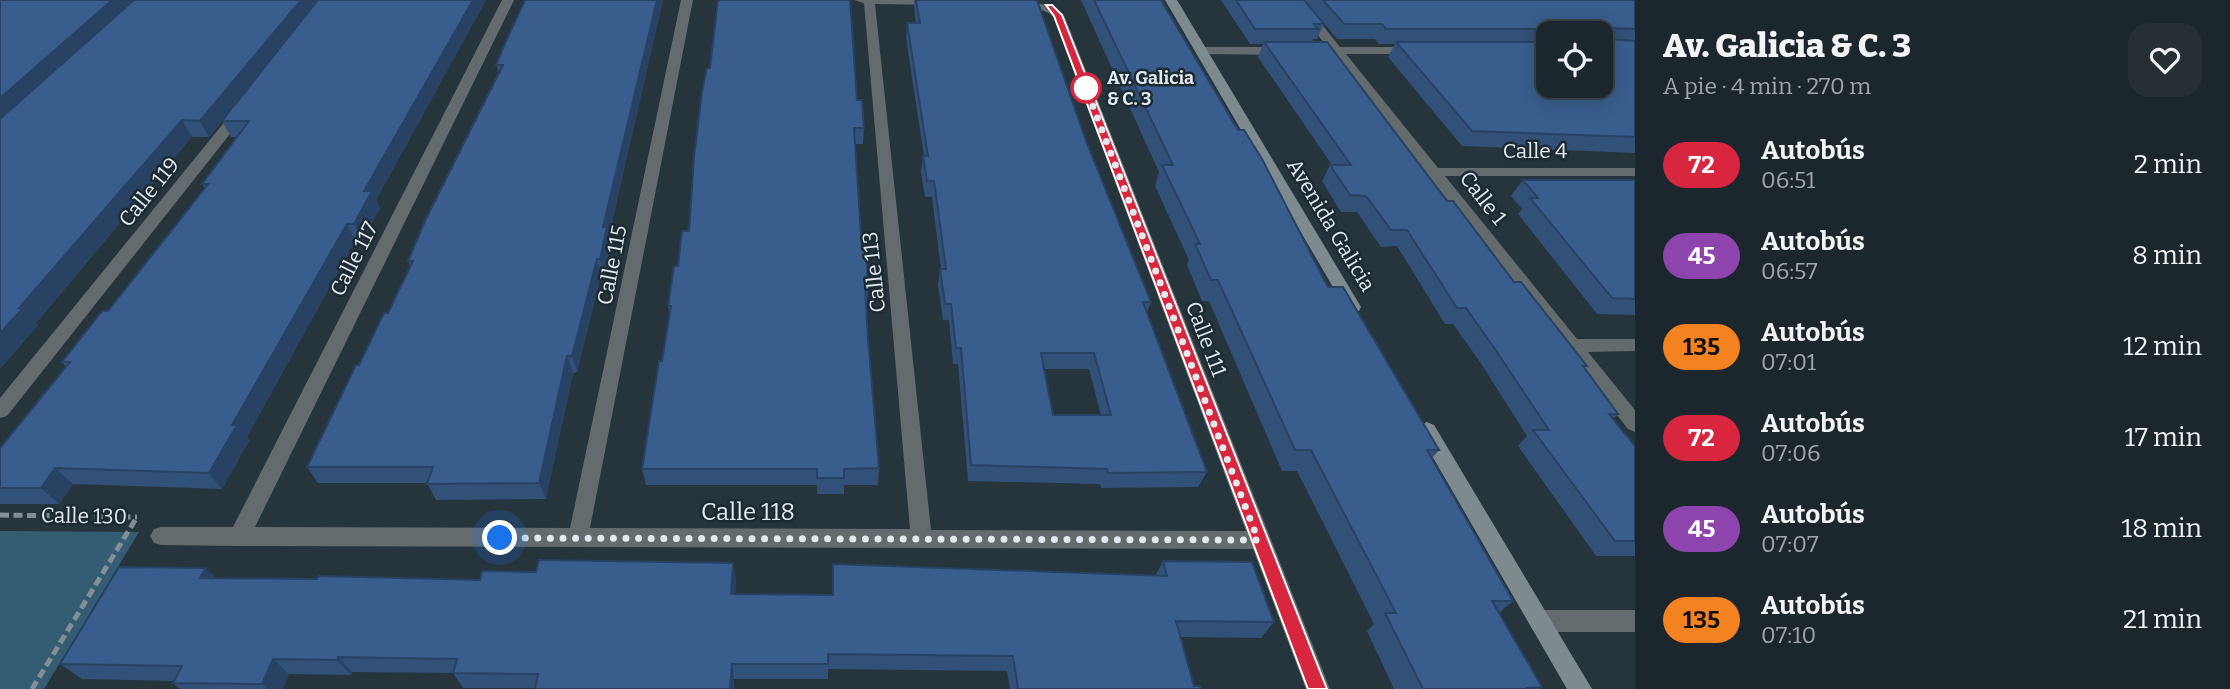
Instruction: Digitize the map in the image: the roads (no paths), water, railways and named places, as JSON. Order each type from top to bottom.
[{"type":"street","name":"Calle 117","points":[[239,537],[508,0]]},
{"type":"street","name":"Calle 115","points":[[578,538],[687,0]]},
{"type":"street","points":[[860,0],[951,2]]},
{"type":"street","name":"Calle 113","points":[[869,0],[921,539]]},
{"type":"street","name":"Avenida Galicia","points":[[1171,0],[1364,324]]},
{"type":"street","name":"Calle 1","points":[[1296,0],[1329,51],[1436,172],[1635,424]]},
{"type":"street","name":"Calle 111","points":[[1006,3],[1049,7],[1058,15],[1258,540],[1318,689]]},
{"type":"street","points":[[1329,51],[1431,50]]},
{"type":"street","points":[[1201,51],[1295,51]]},
{"type":"street","name":"Calle 119","points":[[0,411],[252,97]]},
{"type":"street","name":"Calle 4","points":[[1436,172],[1635,172]]},
{"type":"street","points":[[1572,346],[1635,345]]},
{"type":"street","points":[[1420,419],[1580,689]]},
{"type":"street","points":[[161,536],[239,537]]},
{"type":"street","name":"Calle 118","points":[[239,537],[1258,540]]},
{"type":"street","points":[[1540,621],[1635,621]]},
{"type":"place","name":"Av. Galicia & C. 3","points":[[1086,88]]}]
